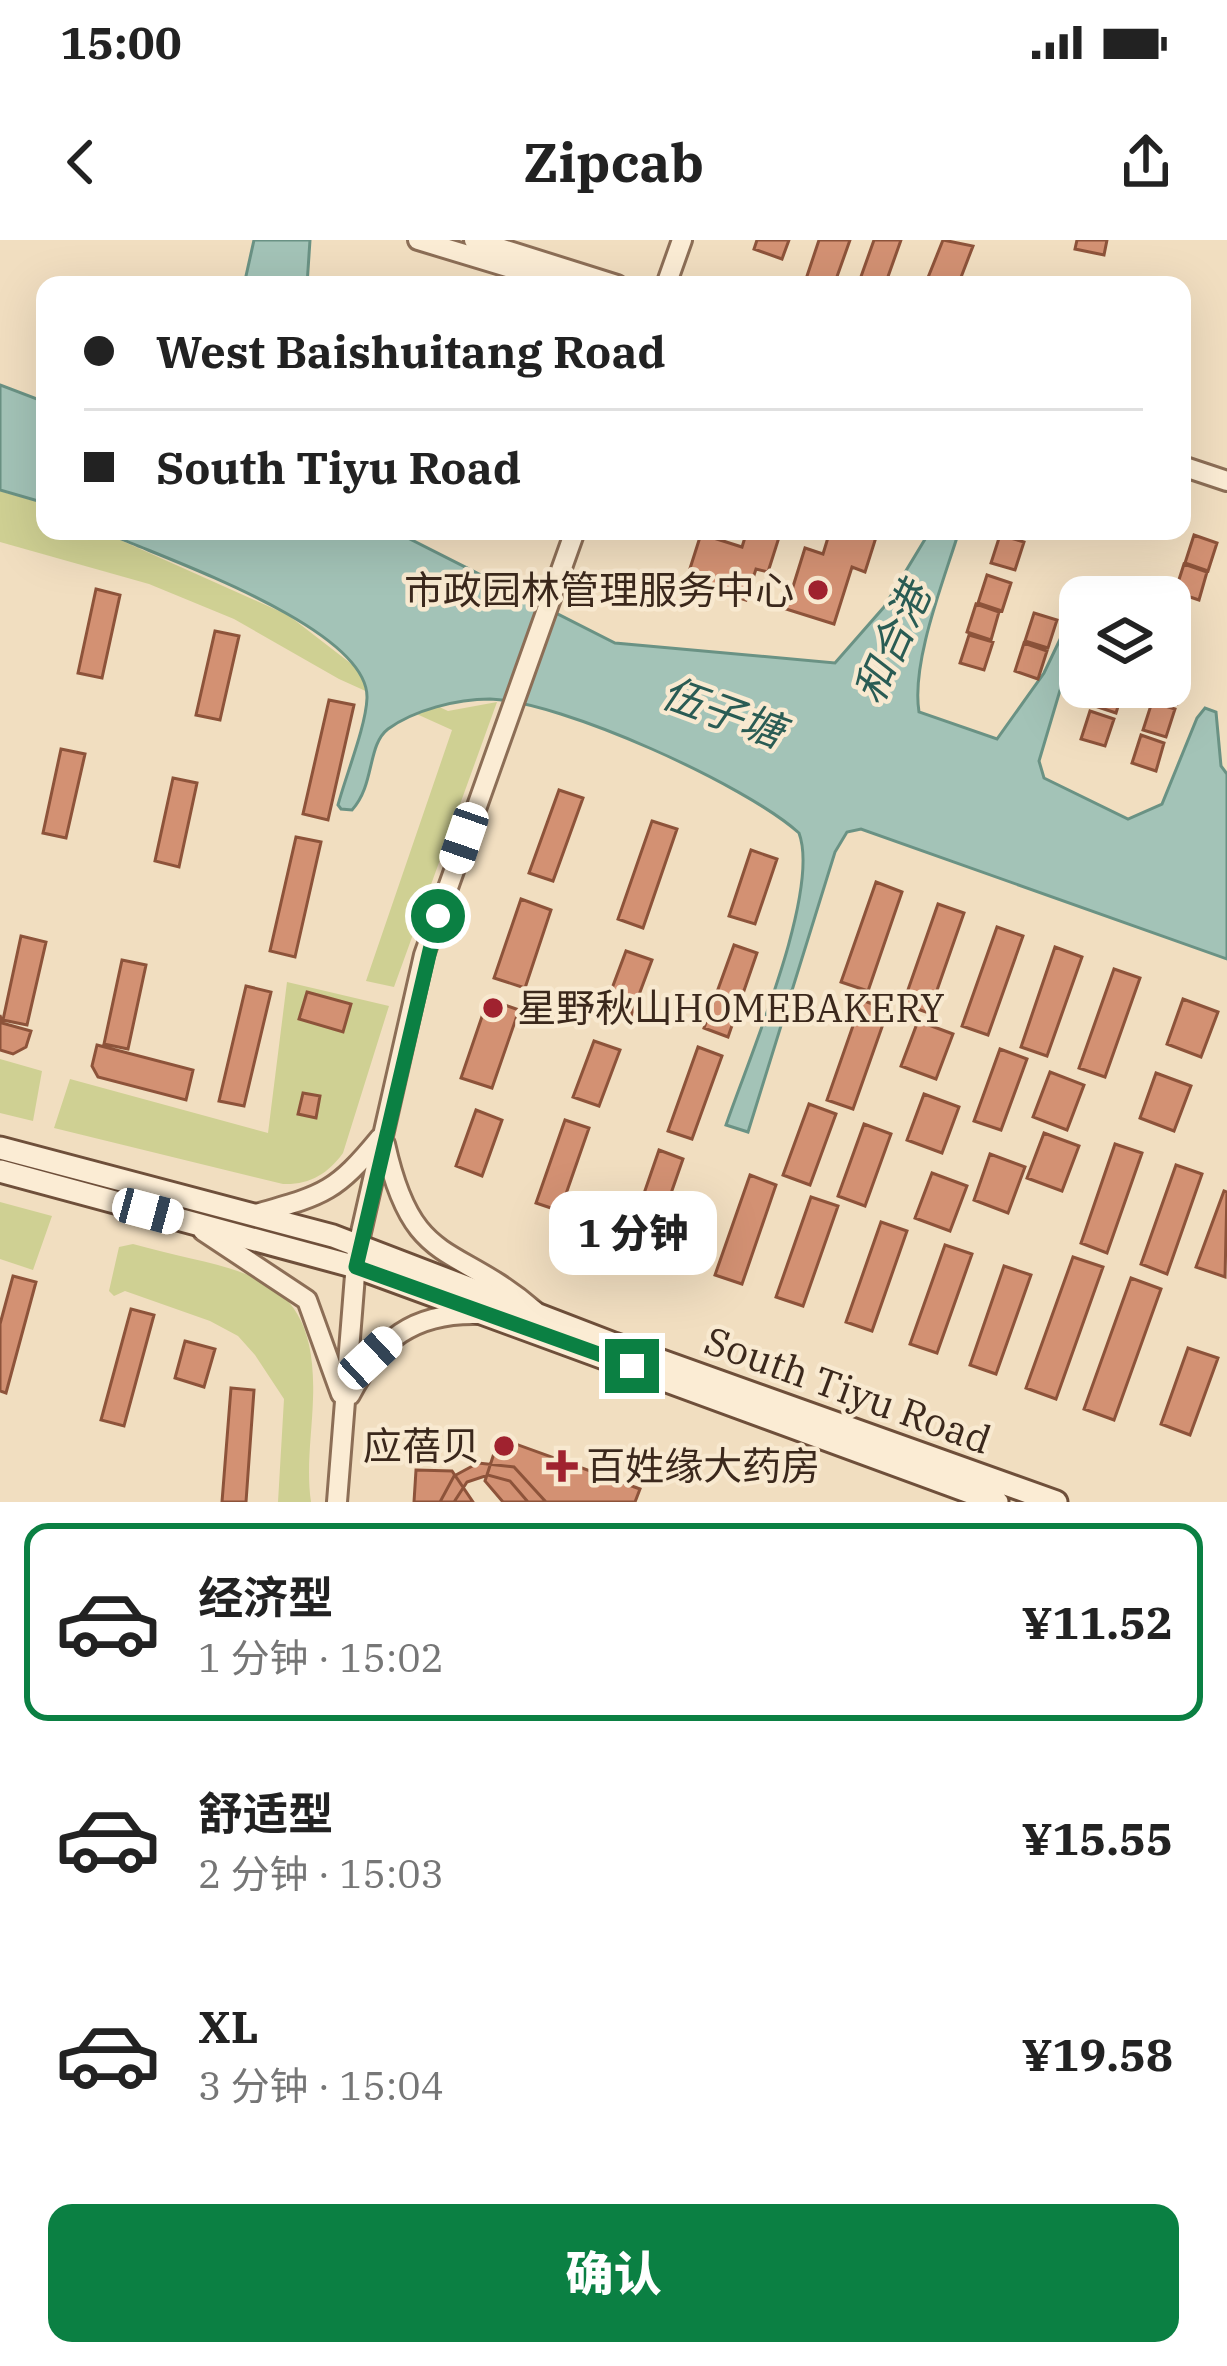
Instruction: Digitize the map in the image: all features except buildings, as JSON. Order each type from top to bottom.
[{"type":"main road","name":"South Tiyu Road","points":[[0,1148],[333,1236],[356,1258],[502,1317],[997,1502]]},
{"type":"main road","name":"South Tiyu Road","points":[[0,1171],[186,1221],[356,1258],[538,1314],[1056,1502]]},
{"type":"street","points":[[418,240],[537,276]]},
{"type":"street","points":[[474,240],[588,276]]},
{"type":"street","points":[[669,276],[682,240]]},
{"type":"street","points":[[1191,469],[1227,481]]},
{"type":"street","points":[[337,1502],[356,1258],[424,955],[572,540]]},
{"type":"street","points":[[256,1214],[323,1196],[348,1178],[383,1134]]},
{"type":"street","points":[[383,1134],[395,1187],[422,1238],[514,1293],[538,1314]]},
{"type":"street","points":[[186,1221],[248,1256],[307,1300],[344,1404]]},
{"type":"street","points":[[344,1404],[370,1358],[402,1328],[472,1313],[502,1317]]},
{"type":"green space","points":[[0,491],[36,501],[36,540],[120,540],[288,615],[358,669],[448,711],[497,702],[394,987],[366,981],[452,730],[339,679],[234,619],[149,584],[0,542]]},
{"type":"green space","points":[[287,982],[389,1006],[343,1153],[324,1172],[301,1183],[283,1184],[54,1128],[70,1079],[268,1133]]},
{"type":"green space","points":[[0,1059],[42,1071],[33,1121],[0,1113]]},
{"type":"green space","points":[[0,1202],[52,1216],[33,1270],[0,1259]]},
{"type":"green space","points":[[133,1244],[237,1271],[264,1283],[286,1299],[302,1322],[311,1355],[311,1502],[278,1502],[284,1399],[238,1336],[125,1291],[114,1296],[109,1291],[119,1247]]},
{"type":"water","points":[[254,240],[310,240],[308,276],[246,276]]},
{"type":"water","points":[[0,385],[36,399],[36,500],[0,490]]},
{"type":"water","points":[[124,540],[412,540],[615,643],[835,663],[884,607],[925,540],[956,540],[924,646],[919,712],[997,739],[1044,673],[1059,642],[1059,694],[1039,761],[1044,778],[1128,819],[1162,804],[1197,718],[1205,708],[1216,712],[1221,766],[1227,774],[1227,959],[861,829],[847,832],[835,852],[748,1132],[726,1125],[791,934],[803,860],[799,833],[738,792],[651,749],[561,714],[490,699],[436,707],[388,729],[377,745],[359,800],[352,810],[341,809],[338,805],[366,709],[359,673],[337,648],[264,602]]},
{"type":"place","name":"市政园林管理服务中心","points":[[818,590]]},
{"type":"place","name":"星野秋山HOMEBAKERY","points":[[493,1008]]},
{"type":"place","name":"应蓓贝","points":[[504,1446]]},
{"type":"place","name":"百姓缘大药房","points":[[562,1466]]},
{"type":"route","points":[[438,916],[424,955],[356,1267],[632,1366]]},
{"type":"water label","name":"和合港","points":[[892,643]]},
{"type":"water label","name":"伍子塘","points":[[723,712]]}]
